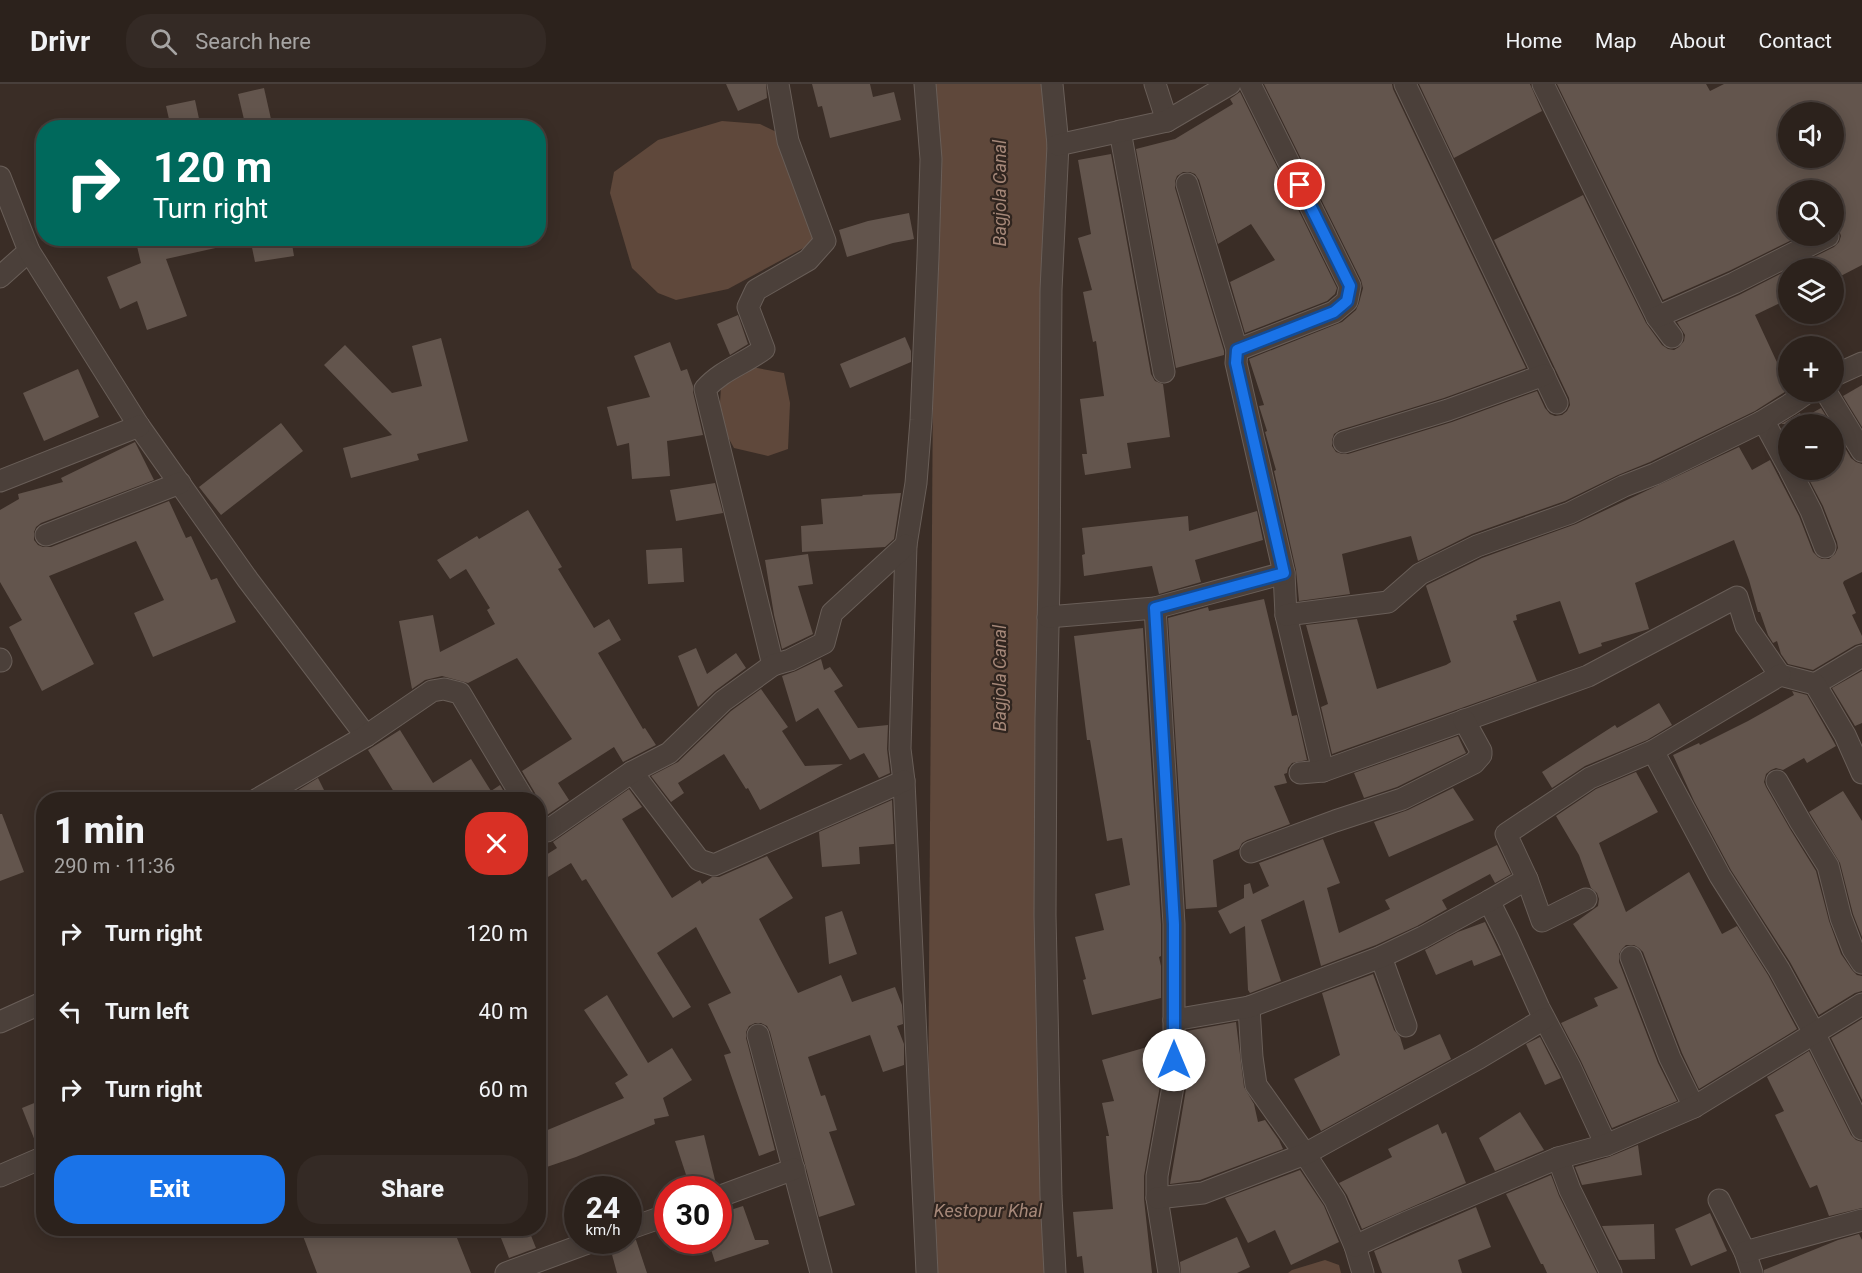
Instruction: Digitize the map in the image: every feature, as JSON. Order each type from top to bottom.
[{"type":"street","points":[[773,665],[705,389],[716,377],[764,349],[748,307],[756,290],[808,260],[825,241],[788,141],[778,84]]},
{"type":"street","points":[[926,84],[931,159],[928,269],[916,483],[906,545],[900,749],[904,781],[927,1273]]},
{"type":"street","points":[[1052,84],[1058,145],[1051,290],[1046,915],[1051,1196],[1055,1273]]},
{"type":"street","points":[[1155,84],[1167,121]]},
{"type":"street","points":[[1058,145],[1167,121],[1230,84]]},
{"type":"street","points":[[1237,350],[1334,312],[1347,301],[1350,293],[1350,286],[1250,84]]},
{"type":"street","points":[[1406,84],[1557,403]]},
{"type":"street","points":[[1543,84],[1657,317],[1672,337]]},
{"type":"street","points":[[1120,131],[1164,372]]},
{"type":"street","points":[[0,177],[29,251],[139,426],[248,580],[366,736]]},
{"type":"street","points":[[1187,184],[1237,350],[1236,363],[1284,573],[1286,615],[1323,771]]},
{"type":"street","points":[[1657,317],[1734,283],[1808,246]]},
{"type":"street","points":[[0,277],[29,251]]},
{"type":"street","points":[[1844,371],[1862,363]]},
{"type":"street","points":[[1344,442],[1448,410],[1544,375]]},
{"type":"street","points":[[1286,615],[1388,602],[1420,574],[1477,546],[1570,513],[1761,422],[1793,402]]},
{"type":"street","points":[[1832,402],[1862,451]]},
{"type":"street","points":[[1761,422],[1768,429],[1778,448]]},
{"type":"street","points":[[0,481],[139,426]]},
{"type":"street","points":[[1795,480],[1811,511],[1825,547]]},
{"type":"street","points":[[46,535],[180,483]]},
{"type":"street","points":[[546,830],[632,772],[669,753],[723,701],[773,665],[790,660],[824,643],[832,613],[906,545]]},
{"type":"street","points":[[1048,617],[1155,608],[1284,573]]},
{"type":"street","points":[[1300,773],[1323,771],[1588,676],[1737,597],[1746,626],[1780,675],[1815,684],[1845,735],[1862,773]]},
{"type":"street","points":[[1155,608],[1174,924],[1174,1081],[1157,1176],[1157,1198],[1169,1273]]},
{"type":"street","points":[[1815,684],[1862,656]]},
{"type":"street","points":[[1586,899],[1542,921],[1527,879],[1506,834],[1590,778],[1653,752],[1780,675]]},
{"type":"street","points":[[270,792],[366,736],[432,691],[444,689],[460,693],[519,792]]},
{"type":"street","points":[[1251,852],[1402,799],[1474,764],[1481,751],[1464,720]]},
{"type":"street","points":[[1653,752],[1720,876],[1779,969],[1862,1129]]},
{"type":"street","points":[[632,772],[699,860],[714,865],[904,781]]},
{"type":"street","points":[[1777,782],[1828,866],[1841,918],[1862,963]]},
{"type":"street","points":[[1174,1020],[1249,1007],[1382,957],[1489,902],[1527,879]]},
{"type":"street","points":[[1489,902],[1606,1145]]},
{"type":"street","points":[[1382,957],[1406,1026]]},
{"type":"street","points":[[1631,957],[1670,1058],[1694,1107]]},
{"type":"street","points":[[1355,1246],[1558,1158],[1606,1145],[1694,1107],[1862,1004]]},
{"type":"street","points":[[0,1022],[36,1006]]},
{"type":"street","points":[[1249,1007],[1256,1085],[1335,1200],[1355,1246],[1363,1273]]},
{"type":"street","points":[[1157,1198],[1203,1193],[1305,1154],[1479,1058],[1544,1019]]},
{"type":"street","points":[[758,1035],[821,1273]]},
{"type":"street","points":[[1558,1158],[1570,1190],[1611,1273]]},
{"type":"street","points":[[0,1176],[36,1160]]},
{"type":"street","points":[[732,1192],[794,1169]]},
{"type":"street","points":[[1719,1200],[1745,1252],[1752,1273]]},
{"type":"street","points":[[1745,1252],[1862,1220]]},
{"type":"street","points":[[506,1273],[564,1252]]},
{"type":"water","name":"Kestopur Khal","points":[[935,84],[1047,84],[1053,155],[1048,1273],[927,1273]]},
{"type":"water","points":[[722,121],[760,124],[795,141],[820,226],[811,244],[728,289],[676,300],[658,293],[632,268],[610,193],[614,172],[658,140]]},
{"type":"water","points":[[752,367],[784,373],[790,403],[788,449],[768,456],[734,448],[719,421],[721,386]]},
{"type":"water","points":[[1325,1260],[1339,1265],[1341,1273],[1288,1273],[1292,1270]]},
{"type":"building","points":[[726,84],[766,84],[767,98],[738,111]]},
{"type":"building","points":[[812,84],[870,84],[873,97],[894,92],[901,120],[830,138],[822,106],[818,107]]},
{"type":"building","points":[[1264,84],[1392,84],[1526,368],[1444,398],[1340,430],[1334,434],[1332,440],[1332,446],[1336,452],[1348,454],[1452,422],[1537,391],[1550,414],[1562,415],[1567,411],[1570,405],[1569,398],[1494,240],[1583,195],[1646,323],[1662,345],[1668,349],[1674,350],[1684,341],[1685,335],[1677,322],[1778,275],[1778,304],[1755,315],[1778,364],[1778,396],[1755,411],[1565,501],[1472,534],[1418,561],[1411,536],[1342,554],[1350,594],[1299,601],[1296,570],[1274,471],[1276,470],[1259,406],[1264,405],[1249,359],[1342,322],[1356,310],[1363,288]]},
{"type":"building","points":[[1419,84],[1530,84],[1542,111],[1454,158]]},
{"type":"building","points":[[1557,84],[1706,84],[1710,91],[1724,84],[1862,84],[1862,265],[1844,274],[1844,258],[1812,258],[1835,246],[1844,246],[1844,180],[1778,180],[1780,246],[1663,300]]},
{"type":"building","points":[[264,88],[271,120],[244,120],[238,94]]},
{"type":"building","points":[[1240,92],[1337,288],[1335,294],[1327,301],[1245,333],[1230,282],[1275,260],[1251,224],[1218,244],[1199,180],[1195,174],[1183,172],[1177,176],[1175,188],[1224,355],[1176,368],[1136,149],[1175,139],[1233,104],[1230,99]]},
{"type":"building","points":[[195,100],[199,120],[169,120],[166,106]]},
{"type":"building","points":[[1111,154],[1151,374],[1155,381],[1163,384],[1170,437],[1127,443],[1131,468],[1085,475],[1082,454],[1087,454],[1080,399],[1104,396],[1096,341],[1093,342],[1083,292],[1092,290],[1078,238],[1091,234],[1078,160]]},
{"type":"building","points":[[909,213],[914,239],[847,257],[839,230],[868,221]]},
{"type":"building","points":[[137,246],[220,246],[166,259],[187,316],[147,330],[137,301],[120,309],[107,277],[141,263]]},
{"type":"building","points":[[252,246],[292,246],[294,256],[255,262]]},
{"type":"building","points":[[738,315],[748,344],[730,355],[717,324]]},
{"type":"building","points":[[905,337],[911,351],[911,362],[850,388],[840,364]]},
{"type":"building","points":[[441,338],[468,441],[417,454],[419,460],[351,478],[343,448],[392,435],[324,365],[345,345],[392,393],[422,386],[412,346]]},
{"type":"building","points":[[670,342],[681,371],[687,369],[693,386],[703,435],[667,441],[670,476],[632,479],[629,443],[617,446],[607,407],[650,397],[634,356]]},
{"type":"building","points":[[78,369],[99,417],[44,441],[23,393]]},
{"type":"building","points":[[1862,385],[1862,427],[1844,398],[1844,395]]},
{"type":"building","points":[[1821,408],[1825,414],[1810,414]]},
{"type":"building","points":[[281,423],[303,451],[221,515],[199,487]]},
{"type":"building","points":[[135,442],[154,480],[41,523],[36,527],[34,540],[38,545],[51,547],[169,501],[186,538],[191,536],[211,580],[217,578],[236,622],[153,657],[134,613],[164,600],[136,541],[49,576],[94,664],[42,691],[9,627],[22,620],[0,582],[0,510],[19,499],[18,494],[63,482],[61,478]]},
{"type":"building","points":[[1844,446],[1851,458],[1862,464],[1862,572],[1843,583],[1856,613],[1852,615],[1862,636],[1862,643],[1813,670],[1788,664],[1781,654],[1777,641],[1773,643],[1768,635],[1734,540],[1635,583],[1649,629],[1601,643],[1602,646],[1579,654],[1560,601],[1516,615],[1517,620],[1513,621],[1537,681],[1332,754],[1321,707],[1328,704],[1306,625],[1357,619],[1377,689],[1451,662],[1427,585],[1482,558],[1576,524],[1739,447],[1752,470],[1770,460],[1778,480],[1780,480],[1799,516],[1813,552],[1822,559],[1829,559],[1838,548],[1823,506],[1809,480],[1844,480]]},
{"type":"building","points":[[715,483],[723,513],[676,521],[670,490]]},
{"type":"building","points":[[901,493],[894,539],[885,547],[802,552],[801,526],[823,524],[821,499]]},
{"type":"building","points":[[528,510],[562,567],[558,569],[594,628],[609,619],[621,640],[598,653],[643,729],[645,728],[656,745],[623,762],[614,747],[558,783],[569,800],[547,815],[546,792],[534,792],[522,771],[572,739],[517,658],[468,683],[442,676],[425,680],[412,689],[399,621],[433,615],[440,652],[495,624],[487,610],[490,608],[466,569],[450,579],[437,560],[477,536],[479,539]]},
{"type":"building","points":[[1257,511],[1263,540],[1195,560],[1201,582],[1159,594],[1152,566],[1084,576],[1082,555],[1085,554],[1082,528],[1188,516],[1189,531]]},
{"type":"building","points":[[682,548],[684,582],[648,584],[646,550]]},
{"type":"building","points":[[808,554],[813,584],[798,586],[813,634],[782,649],[765,560]]},
{"type":"building","points":[[1264,599],[1292,716],[1297,715],[1307,760],[1292,763],[1287,773],[1284,774],[1287,783],[1274,786],[1290,824],[1247,840],[1239,849],[1213,860],[1217,907],[1186,909],[1168,618],[1208,607],[1209,611]]},
{"type":"building","points":[[1143,628],[1161,924],[1161,956],[1159,957],[1161,998],[1092,1015],[1083,980],[1086,979],[1075,937],[1104,930],[1095,894],[1130,885],[1122,838],[1107,841],[1090,740],[1087,740],[1074,636]]},
{"type":"building","points":[[696,648],[707,674],[736,653],[746,668],[698,707],[678,656]]},
{"type":"building","points":[[821,659],[824,670],[830,667],[843,686],[834,691],[858,728],[888,725],[887,749],[890,773],[879,778],[864,753],[850,760],[818,708],[796,722],[782,676]]},
{"type":"building","points":[[1862,671],[1862,723],[1855,726],[1832,688]]},
{"type":"building","points":[[761,689],[788,727],[782,731],[805,766],[843,764],[760,810],[748,788],[746,789],[724,754],[678,783],[684,793],[671,802],[651,776],[678,762],[731,711]]},
{"type":"building","points":[[1792,691],[1807,695],[1836,746],[1807,763],[1804,758],[1783,770],[1776,768],[1771,770],[1766,774],[1764,782],[1816,871],[1829,921],[1841,954],[1852,970],[1862,976],[1862,991],[1819,1015],[1790,962],[1731,870],[1694,801],[1673,755],[1699,743],[1700,745],[1748,721],[1794,695]]},
{"type":"building","points":[[1659,703],[1672,725],[1647,740],[1585,766],[1552,788],[1542,772],[1615,725],[1617,728]]},
{"type":"building","points":[[400,730],[433,783],[471,759],[491,791],[500,785],[504,792],[394,792],[368,750]]},
{"type":"building","points":[[1458,736],[1466,753],[1397,787],[1364,798],[1354,773]]},
{"type":"building","points":[[1636,772],[1658,812],[1599,843],[1626,912],[1689,872],[1722,934],[1737,926],[1768,975],[1797,1029],[1699,1089],[1682,1053],[1643,952],[1634,945],[1626,945],[1619,954],[1619,962],[1658,1063],[1677,1101],[1612,1128],[1561,1023],[1598,1006],[1594,998],[1618,988],[1573,924],[1598,906],[1599,899],[1597,893],[1591,888],[1579,855],[1556,816],[1596,789]]},
{"type":"building","points":[[318,778],[325,792],[295,792]]},
{"type":"building","points":[[1453,788],[1474,820],[1389,857],[1374,822],[1408,810]]},
{"type":"building","points":[[629,789],[642,807],[622,819],[672,898],[700,880],[702,884],[712,877],[719,877],[767,856],[793,898],[759,919],[798,993],[841,975],[852,1002],[895,987],[902,1005],[903,1024],[897,1026],[904,1044],[904,1065],[883,1072],[870,1035],[808,1057],[821,1096],[825,1095],[837,1130],[829,1132],[855,1205],[819,1217],[770,1032],[767,1026],[755,1023],[749,1026],[746,1038],[775,1150],[759,1156],[724,1055],[731,1053],[708,1004],[731,993],[696,927],[657,953],[691,1007],[673,1018],[586,879],[582,881],[571,863],[546,878],[546,855],[557,848],[553,842]]},
{"type":"building","points":[[1843,791],[1862,821],[1862,937],[1853,914],[1840,863],[1809,812]]},
{"type":"building","points":[[892,800],[894,844],[859,847],[860,864],[822,867],[819,832]]},
{"type":"building","points":[[0,814],[2,814],[24,872],[0,881]]},
{"type":"building","points":[[1323,839],[1340,883],[1327,888],[1339,933],[1390,909],[1385,900],[1497,845],[1511,874],[1495,883],[1490,874],[1442,900],[1447,909],[1417,926],[1321,966],[1304,900],[1261,920],[1281,981],[1250,993],[1245,926],[1230,934],[1218,911],[1244,898],[1244,885],[1250,883],[1253,894],[1269,886],[1259,863]]},
{"type":"building","points":[[842,911],[857,954],[829,964],[825,917]]},
{"type":"building","points":[[1485,922],[1501,955],[1474,966],[1472,960],[1436,975],[1425,950],[1458,932]]},
{"type":"building","points":[[1373,974],[1404,1050],[1440,1034],[1451,1059],[1321,1131],[1294,1079],[1340,1055],[1322,993]]},
{"type":"building","points":[[607,995],[648,1063],[672,1048],[692,1080],[663,1098],[669,1116],[654,1119],[655,1124],[546,1167],[546,1131],[624,1098],[615,1083],[628,1075],[584,1010]]},
{"type":"building","points":[[1862,1019],[1862,1100],[1831,1038]]},
{"type":"building","points":[[1236,1022],[1244,1087],[1254,1104],[1258,1122],[1265,1120],[1283,1149],[1200,1180],[1170,1184],[1187,1083],[1187,1031]]},
{"type":"building","points":[[1540,1037],[1561,1078],[1545,1085],[1526,1044]]},
{"type":"building","points":[[1161,1043],[1161,1080],[1144,1176],[1144,1199],[1152,1273],[1084,1273],[1082,1256],[1077,1257],[1073,1212],[1113,1209],[1106,1136],[1109,1136],[1102,1103],[1114,1101],[1102,1060]]},
{"type":"building","points":[[1809,1051],[1851,1135],[1862,1142],[1862,1208],[1829,1216],[1817,1185],[1810,1188],[1775,1115],[1784,1111],[1767,1077]]},
{"type":"building","points":[[36,1102],[36,1143],[22,1108]]},
{"type":"building","points":[[1520,1112],[1544,1150],[1495,1171],[1479,1138]]},
{"type":"building","points":[[1438,1124],[1442,1134],[1446,1132],[1466,1183],[1362,1229],[1339,1183],[1392,1157],[1388,1149]]},
{"type":"building","points":[[704,1135],[714,1176],[686,1176],[675,1141]]},
{"type":"building","points":[[1638,1145],[1642,1175],[1582,1185],[1575,1167]]},
{"type":"building","points":[[1300,1170],[1324,1206],[1339,1242],[1291,1265],[1275,1230],[1248,1243],[1225,1198]]},
{"type":"building","points":[[1551,1175],[1597,1273],[1547,1273],[1506,1194]]},
{"type":"building","points":[[743,1206],[755,1240],[768,1240],[769,1244],[715,1262],[712,1254],[732,1254],[732,1210]]},
{"type":"building","points":[[1476,1207],[1491,1247],[1458,1260],[1462,1273],[1382,1273],[1374,1251]]},
{"type":"building","points":[[1710,1213],[1727,1251],[1691,1266],[1675,1229]]},
{"type":"building","points":[[1654,1224],[1655,1259],[1619,1260],[1602,1226]]},
{"type":"building","points":[[1859,1234],[1862,1240],[1862,1273],[1764,1273],[1764,1270],[1838,1240]]},
{"type":"building","points":[[303,1236],[456,1236],[471,1273],[317,1273]]},
{"type":"building","points":[[500,1236],[531,1236],[536,1248],[509,1258]]},
{"type":"building","points":[[1237,1237],[1250,1267],[1237,1273],[1181,1273],[1180,1262]]},
{"type":"building","points":[[612,1254],[641,1254],[647,1273],[617,1273]]},
{"type":"route","points":[[1174,1060],[1174,924],[1155,608],[1284,573],[1236,363],[1237,350],[1334,312],[1347,301],[1350,293],[1350,286],[1300,185]]},
{"type":"water label","name":"Bagjola Canal","points":[[999,193]]},
{"type":"water label","name":"Bagjola Canal","points":[[999,678]]}]
